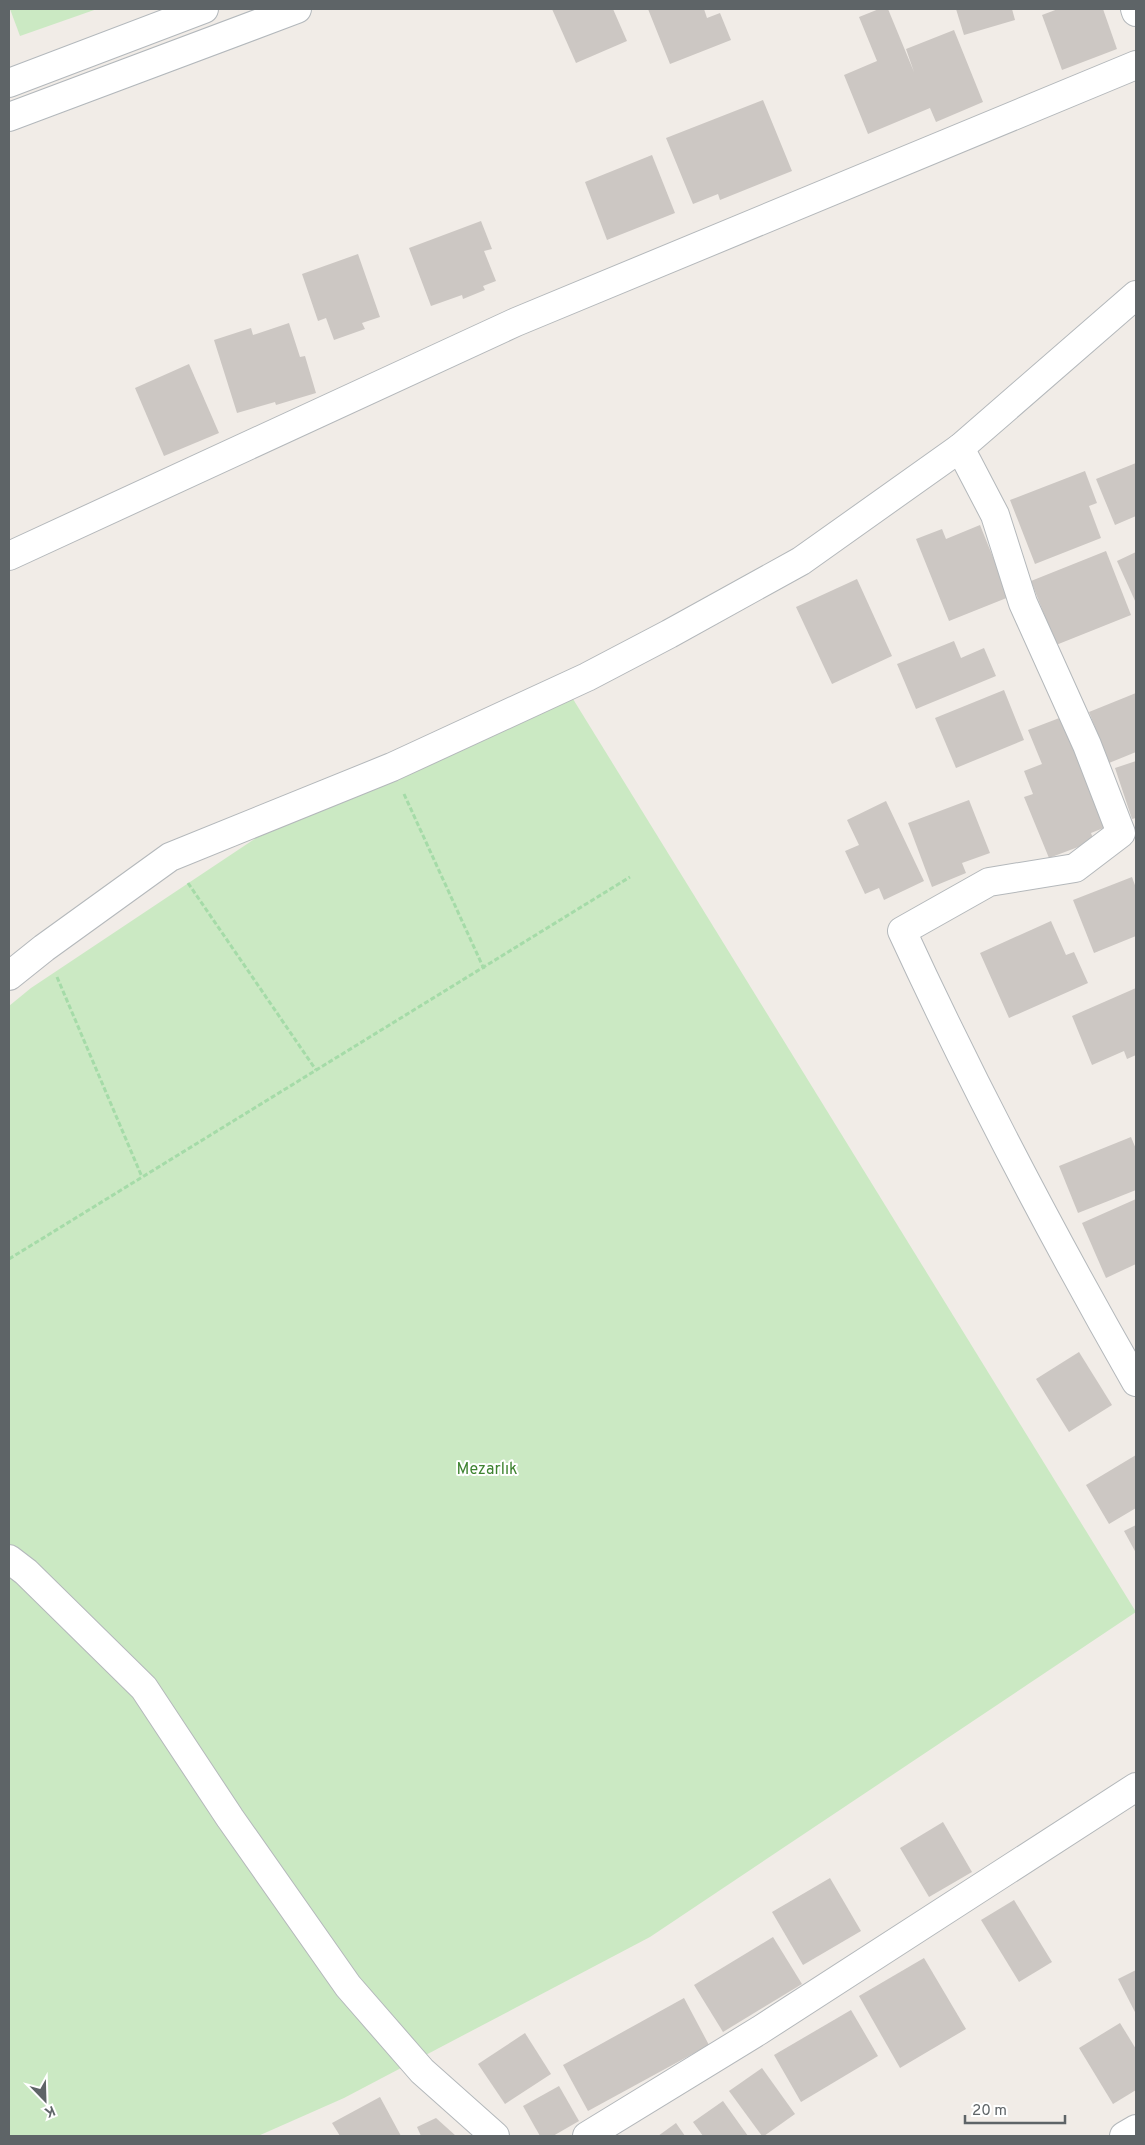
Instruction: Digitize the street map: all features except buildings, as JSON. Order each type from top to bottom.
[{"type":"street","points":[[9,83],[204,9]]},
{"type":"street","points":[[9,117],[297,9]]},
{"type":"street","points":[[9,556],[516,322],[1136,65]]},
{"type":"street","points":[[9,976],[44,948],[170,857],[392,767],[595,672],[669,634],[801,561],[960,448],[1136,295]]},
{"type":"street","points":[[960,448],[995,515],[1023,603],[1087,745],[1121,833],[1075,868],[989,882],[902,931],[949,1034],[1073,1271],[1136,1382]]},
{"type":"street","points":[[9,1560],[26,1572],[144,1688],[230,1818],[348,1986],[422,2071],[495,2136]]},
{"type":"street","points":[[587,2136],[760,2030],[1136,1787]]},
{"type":"street","points":[[1124,2136],[1136,2129]]},
{"type":"path","points":[[392,767],[484,969]]},
{"type":"path","points":[[170,857],[316,1070]]},
{"type":"path","points":[[9,1259],[484,969],[630,877]]},
{"type":"path","points":[[44,948],[142,1177]]},
{"type":"green space","points":[[10,9],[97,9],[20,36]]},
{"type":"green space","name":"Mezarlık","points":[[573,699],[1136,1612],[650,1937],[344,2098],[258,2136],[9,2136],[9,1006],[31,988],[271,828]]}]
